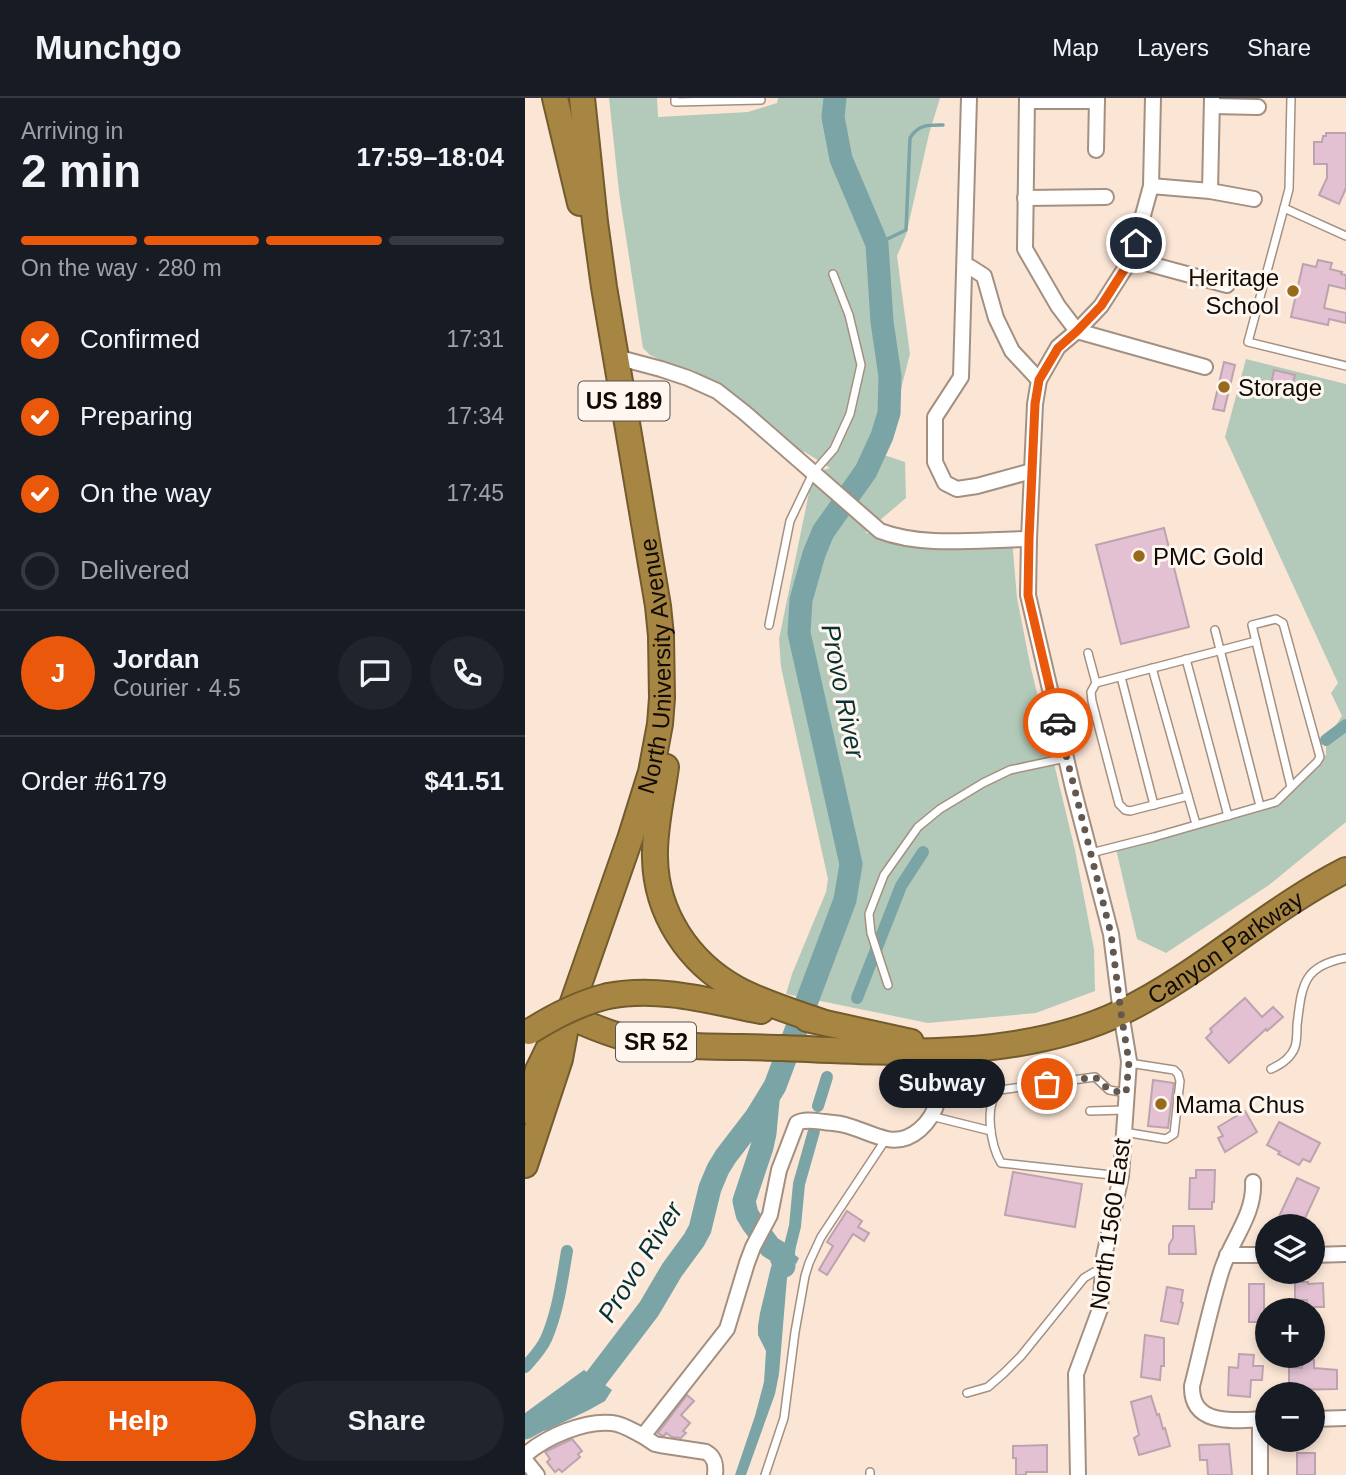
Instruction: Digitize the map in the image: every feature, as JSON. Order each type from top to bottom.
[{"type":"highway","points":[[555,98],[582,212],[600,259]]},
{"type":"highway","name":"North University Avenue","points":[[568,1016],[644,797],[656,747],[662,698],[659,614],[600,259],[582,98]]},
{"type":"highway","points":[[662,698],[668,725],[668,753],[654,855],[656,878],[664,909],[678,935],[704,965],[769,1008]]},
{"type":"highway","name":"Canyon Parkway","points":[[568,1016],[601,1030],[645,1041],[747,1047],[906,1052],[1005,1045],[1043,1039],[1121,1013],[1184,976],[1294,900],[1346,870]]},
{"type":"highway","points":[[527,1034],[559,1014],[589,1001],[634,992],[654,992],[769,1008]]},
{"type":"highway","name":"Canyon Parkway","points":[[769,1008],[939,1050]]},
{"type":"highway","name":"US 189","points":[[525,1111],[546,1052],[568,1016]]},
{"type":"highway","name":"US 189","points":[[525,1165],[560,1059],[568,1016]]},
{"type":"street","points":[[969,98],[961,377],[935,417],[935,462],[945,483],[957,489],[1032,471]]},
{"type":"street","points":[[965,267],[970,267],[983,276],[996,318],[1012,351],[1039,380],[1058,348],[1101,306],[1131,259],[1151,186],[1153,98]]},
{"type":"street","points":[[1096,150],[1097,99],[1027,99],[1025,249],[1058,306],[1077,331],[1205,368]]},
{"type":"street","points":[[1210,191],[1212,102],[1258,107]]},
{"type":"street","points":[[1151,186],[1210,191],[1254,199]]},
{"type":"street","points":[[1025,198],[1106,197]]},
{"type":"street","points":[[1131,259],[1227,285]]},
{"type":"street","points":[[616,357],[688,378],[717,391],[880,531],[890,535],[936,541],[1029,539]]},
{"type":"street","name":"North 1560 East","points":[[1039,380],[1035,404],[1028,595],[1111,934],[1129,1063],[1121,1176],[1104,1257],[1100,1309],[1076,1374],[1077,1475]]},
{"type":"street","points":[[643,1436],[727,1329],[753,1247],[772,1209],[779,1170],[799,1121],[839,1124],[887,1139],[907,1138],[920,1130],[931,1115],[939,1094],[939,1050]]},
{"type":"street","points":[[1253,1182],[1254,1195],[1222,1270],[1192,1386],[1193,1400],[1199,1411],[1212,1418],[1255,1419]]},
{"type":"street","points":[[1325,1255],[1346,1254]]},
{"type":"street","points":[[1227,1255],[1255,1255]]},
{"type":"street","points":[[1325,1419],[1346,1418]]},
{"type":"street","points":[[537,1475],[525,1458],[533,1448],[562,1433],[599,1423],[615,1423],[626,1426],[655,1444],[706,1452],[711,1455],[715,1464],[715,1475]]},
{"type":"street","points":[[1261,1475],[1262,1452]]},
{"type":"lane","points":[[675,98],[675,102],[761,100]]},
{"type":"lane","points":[[1291,98],[1289,189],[1248,342],[1346,366]]},
{"type":"lane","points":[[1284,208],[1346,236]]},
{"type":"lane","points":[[769,625],[790,520],[813,472],[834,449],[850,414],[861,365],[849,314],[833,274]]},
{"type":"lane","points":[[1090,853],[1276,802],[1317,762],[1320,757],[1283,623],[1276,619],[1252,625],[1291,787]]},
{"type":"lane","points":[[1215,630],[1260,806]]},
{"type":"lane","points":[[1096,683],[1256,641]]},
{"type":"lane","points":[[1088,653],[1096,683],[1091,692],[1092,701],[1119,804],[1130,811],[1188,796]]},
{"type":"lane","points":[[1187,659],[1228,816]]},
{"type":"lane","points":[[1152,668],[1196,824]]},
{"type":"lane","points":[[1121,677],[1154,805]]},
{"type":"lane","points":[[888,985],[870,933],[869,914],[879,884],[918,827],[940,808],[1010,770],[1066,758]]},
{"type":"lane","points":[[1271,1069],[1280,1064],[1295,1048],[1300,997],[1310,974],[1318,966],[1346,958]]},
{"type":"lane","points":[[1124,1132],[1166,1139],[1174,1134],[1180,1082],[1174,1070],[1129,1063]]},
{"type":"lane","points":[[1121,1176],[1001,1163],[995,1153],[991,1131],[991,1101],[1000,1090],[1095,1077],[1109,1090],[1126,1093]]},
{"type":"lane","points":[[1090,1111],[1125,1110]]},
{"type":"lane","points":[[931,1115],[991,1131]]},
{"type":"lane","points":[[765,1475],[786,1410],[795,1332],[809,1263],[821,1237],[887,1139]]},
{"type":"lane","points":[[967,1393],[988,1387],[1004,1373],[1084,1278],[1094,1272],[1103,1273]]},
{"type":"green space","points":[[609,98],[657,98],[658,117],[748,112],[777,103],[778,98],[940,98],[906,235],[897,256],[910,354],[884,455],[905,462],[906,498],[865,533],[1012,539],[1017,598],[1030,664],[1075,850],[1094,949],[1095,991],[1036,1013],[928,1023],[786,994],[826,892],[828,879],[781,667],[779,639],[813,473],[830,468],[797,450],[729,391],[693,370],[650,355],[643,348],[619,192]]},
{"type":"green space","points":[[1246,359],[1346,384],[1346,822],[1269,885],[1166,953],[1137,939],[1116,849],[1277,803],[1326,755],[1326,740],[1342,716],[1331,693],[1338,683],[1225,437]]},
{"type":"water","points":[[789,1239],[796,1239],[795,1255],[799,1258],[790,1268],[787,1278],[775,1394],[746,1475],[735,1475],[764,1382],[766,1351],[758,1335],[760,1313],[771,1267]]},
{"type":"water","points":[[584,1370],[612,1390],[605,1401],[547,1430],[525,1435],[525,1413]]},
{"type":"building","points":[[1326,133],[1346,133],[1346,188],[1339,204],[1319,195],[1327,178],[1327,164],[1314,164],[1314,142],[1322,142]]},
{"type":"building","points":[[1318,260],[1332,263],[1330,269],[1346,275],[1346,289],[1329,285],[1324,308],[1346,313],[1346,323],[1329,319],[1328,325],[1291,317],[1303,264],[1316,267]]},
{"type":"building","name":"Storage","points":[[1224,362],[1235,365],[1224,411],[1213,409]]},
{"type":"building","points":[[1274,370],[1295,375],[1291,389],[1271,385]]},
{"type":"building","points":[[1164,528],[1189,627],[1121,644],[1096,545]]},
{"type":"building","points":[[1245,998],[1262,1017],[1273,1007],[1283,1017],[1229,1063],[1206,1038],[1212,1032],[1210,1029]]},
{"type":"building","name":"Mama Chus","points":[[1153,1080],[1174,1083],[1168,1128],[1148,1126]]},
{"type":"building","points":[[1245,1111],[1257,1132],[1225,1152],[1218,1138],[1223,1136],[1218,1127]]},
{"type":"building","points":[[1279,1122],[1320,1143],[1310,1162],[1303,1159],[1299,1165],[1267,1145]]},
{"type":"building","points":[[1196,1170],[1215,1170],[1212,1209],[1189,1209],[1190,1178],[1196,1178]]},
{"type":"building","points":[[1013,1172],[1082,1184],[1075,1227],[1005,1215]]},
{"type":"building","points":[[1297,1178],[1319,1188],[1307,1214],[1280,1214]]},
{"type":"building","points":[[847,1211],[862,1221],[858,1227],[869,1233],[864,1241],[853,1234],[827,1275],[819,1270],[833,1246],[827,1242]]},
{"type":"building","points":[[1173,1226],[1194,1226],[1196,1254],[1169,1254]]},
{"type":"building","points":[[1249,1284],[1264,1284],[1264,1298],[1255,1298],[1255,1322],[1249,1322]]},
{"type":"building","points":[[1295,1284],[1323,1284],[1324,1298],[1295,1298]]},
{"type":"building","points":[[1167,1287],[1183,1290],[1178,1324],[1161,1321]]},
{"type":"building","points":[[1145,1335],[1164,1338],[1164,1366],[1161,1366],[1160,1380],[1141,1377]]},
{"type":"building","points":[[1239,1354],[1254,1355],[1253,1366],[1263,1368],[1262,1380],[1251,1380],[1250,1397],[1228,1395],[1229,1367],[1238,1368]]},
{"type":"building","points":[[1289,1368],[1337,1370],[1337,1389],[1325,1389],[1325,1382],[1289,1382]]},
{"type":"building","points":[[687,1395],[694,1401],[681,1415],[690,1423],[683,1431],[686,1433],[681,1438],[658,1433]]},
{"type":"building","points":[[1151,1396],[1170,1446],[1139,1455],[1134,1438],[1139,1435],[1131,1402]]},
{"type":"building","points":[[572,1439],[582,1451],[578,1454],[580,1457],[562,1472],[559,1469],[555,1472],[547,1462],[550,1459],[545,1452]]},
{"type":"building","points":[[1229,1444],[1232,1475],[1208,1475],[1207,1460],[1200,1460],[1199,1445]]},
{"type":"building","points":[[1047,1445],[1047,1472],[1016,1475],[1013,1446]]},
{"type":"building","points":[[1297,1453],[1315,1453],[1315,1475],[1297,1475]]},
{"type":"waterway","name":"Provo River","points":[[525,1428],[579,1398],[588,1389],[649,1309],[694,1240],[700,1229],[710,1188],[718,1169],[775,1086],[845,900],[851,864],[799,633],[801,600],[823,532],[866,471],[882,436],[889,413],[890,376],[882,322],[877,244],[841,159],[833,117],[835,98]]},
{"type":"waterway","points":[[877,244],[906,230],[910,138],[920,128],[943,125]]},
{"type":"waterway","points":[[1326,740],[1346,725]]},
{"type":"waterway","points":[[857,998],[901,886],[923,852]]},
{"type":"waterway","points":[[818,1106],[827,1077]]},
{"type":"waterway","name":"Provo River","points":[[768,1101],[762,1147],[744,1201],[753,1224],[770,1247],[780,1253],[784,1266]]},
{"type":"waterway","points":[[788,1254],[795,1226],[799,1184],[814,1131]]},
{"type":"waterway","points":[[525,1367],[542,1347],[554,1318],[567,1251]]},
{"type":"way so far","points":[[1047,1084],[1095,1077],[1109,1090],[1126,1093],[1129,1062],[1111,934],[1058,723]]},
{"type":"place","name":"Heritage School","points":[[1293,291]]},
{"type":"place","name":"Storage","points":[[1224,387]]},
{"type":"place","name":"PMC Gold","points":[[1139,556]]},
{"type":"place","name":"Subway","points":[[1047,1084]]},
{"type":"place","name":"Mama Chus","points":[[1161,1104]]},
{"type":"route","points":[[1058,723],[1028,595],[1035,404],[1039,380],[1058,348],[1101,306],[1131,259],[1136,243]]}]
